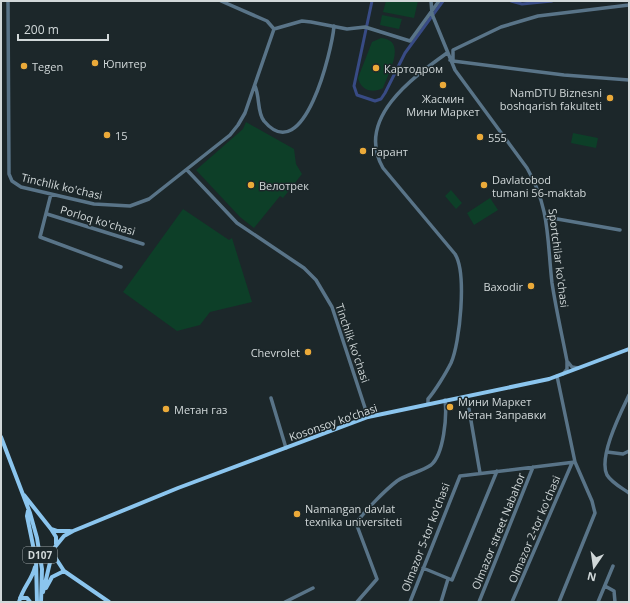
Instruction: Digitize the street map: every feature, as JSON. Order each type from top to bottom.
[{"type":"main road","name":"Kosonsoy ko’chasi","points":[[73,531],[178,488],[368,417],[557,376],[629,349]]},
{"type":"main road","name":"D107","points":[[1,437],[23,495],[37,538],[42,568],[40,601]]},
{"type":"main road","points":[[23,495],[56,537],[55,547]]},
{"type":"main road","points":[[28,512],[37,511]]},
{"type":"main road","name":"D107","points":[[28,512],[36,562],[40,601]]},
{"type":"main road","points":[[51,529],[57,531],[73,531]]},
{"type":"main road","points":[[40,601],[55,547],[64,536],[73,531]]},
{"type":"main road","points":[[52,554],[64,571],[109,602]]},
{"type":"main road","points":[[20,600],[26,583],[33,576],[36,562]]},
{"type":"main road","points":[[40,601],[52,577],[64,571]]},
{"type":"main road","points":[[20,600],[27,598],[30,602]]},
{"type":"street","name":"Tinchlik ko'chasi","points":[[8,1],[9,174],[12,181],[16,184],[94,204],[135,205],[149,199],[230,135],[245,113],[274,29]]},
{"type":"street","points":[[221,1],[267,21],[274,29],[302,22],[334,26],[351,30],[363,27],[410,41],[439,1]]},
{"type":"street","name":"Sportchilar ko'chasi","points":[[431,1],[431,12],[447,53],[475,99],[506,137],[537,185],[546,217],[552,284],[567,361]]},
{"type":"street","points":[[629,5],[538,16],[513,23],[453,50],[452,60],[564,75],[629,80]]},
{"type":"street","points":[[1,20],[7,21]]},
{"type":"street","points":[[255,86],[259,95],[261,117],[270,127],[277,131],[284,132],[298,126],[307,114],[318,90],[331,46],[334,26]]},
{"type":"street","points":[[428,404],[428,399],[452,358],[459,321],[460,266],[455,254],[383,168],[375,143],[379,124],[390,102],[447,53]]},
{"type":"street","name":"Tinchlik ko'chasi","points":[[187,170],[236,223],[304,268],[316,280],[332,307],[368,417]]},
{"type":"street","name":"Porloq koʻchasi","points":[[51,194],[40,237],[121,267]]},
{"type":"street","name":"Porloq koʻchasi","points":[[47,214],[143,244]]},
{"type":"street","points":[[546,217],[620,230]]},
{"type":"street","points":[[567,361],[572,367],[579,368]]},
{"type":"street","points":[[563,374],[567,368],[567,361]]},
{"type":"street","points":[[557,376],[573,462],[592,501],[595,513],[559,602]]},
{"type":"street","points":[[629,395],[611,435],[605,467],[607,475],[629,493]]},
{"type":"street","points":[[271,398],[286,448]]},
{"type":"street","points":[[357,602],[377,579],[356,523],[397,481],[430,466],[434,461],[439,452],[447,415],[446,400]]},
{"type":"street","points":[[468,409],[480,473]]},
{"type":"street","points":[[607,452],[623,454],[629,451]]},
{"type":"street","name":"Olmazor 5-tor ko'chasi","points":[[410,602],[460,476],[573,462]]},
{"type":"street","name":"Olmazor 2-tor ko'chasi","points":[[512,602],[573,462]]},
{"type":"street","name":"Olmazor street Nabahor","points":[[479,602],[534,467]]},
{"type":"street","points":[[423,568],[452,580],[497,472]]},
{"type":"street","points":[[598,602],[613,566]]},
{"type":"street","points":[[441,602],[448,579]]},
{"type":"street","points":[[605,586],[614,591],[615,602]]},
{"type":"street","points":[[285,602],[313,588]]},
{"type":"green space","points":[[386,1],[418,1],[414,18],[383,12]]},
{"type":"green space","points":[[382,15],[402,19],[399,29],[380,25]]},
{"type":"green space","name":"Картодром","points":[[381,38],[389,40],[393,45],[395,51],[394,58],[392,67],[383,88],[371,91],[364,88],[359,82],[358,78],[372,42]]},
{"type":"green space","name":"Велотрек","points":[[246,122],[294,149],[296,164],[302,174],[283,198],[280,196],[254,228],[240,217],[196,170],[243,129]]},
{"type":"green space","points":[[573,133],[598,138],[596,148],[571,143]]},
{"type":"green space","points":[[451,190],[462,203],[456,209],[445,196]]},
{"type":"green space","points":[[490,198],[498,210],[474,225],[467,213]]},
{"type":"green space","points":[[183,209],[229,240],[232,238],[252,302],[210,312],[200,325],[177,331],[123,292]]},
{"type":"waterway","points":[[372,1],[354,86],[357,95],[375,101],[381,99],[405,53],[443,1]]},
{"type":"waterway","points":[[511,1],[522,4],[552,1]]},
{"type":"place","name":"Юпитер","points":[[95,63]]},
{"type":"place","name":"Tegen","points":[[24,66]]},
{"type":"place","name":"Картодром","points":[[376,68]]},
{"type":"place","name":"Жасмин Мини Маркет","points":[[443,85]]},
{"type":"place","name":"NamDTU Biznesni boshqarish fakulteti","points":[[610,98]]},
{"type":"place","name":"15","points":[[107,135]]},
{"type":"place","name":"555","points":[[480,137]]},
{"type":"place","name":"Гарант","points":[[363,151]]},
{"type":"place","name":"Велотрек","points":[[251,185]]},
{"type":"place","name":"Davlatobod tumani 56-maktab","points":[[484,185]]},
{"type":"place","name":"Baxodir","points":[[531,286]]},
{"type":"place","name":"Chevrolet","points":[[308,352]]},
{"type":"place","name":"Мини Маркет Метан Заправки","points":[[450,407]]},
{"type":"place","name":"Метан газ","points":[[166,409]]},
{"type":"place","name":"Namangan davlat texnika universiteti","points":[[297,514]]}]
